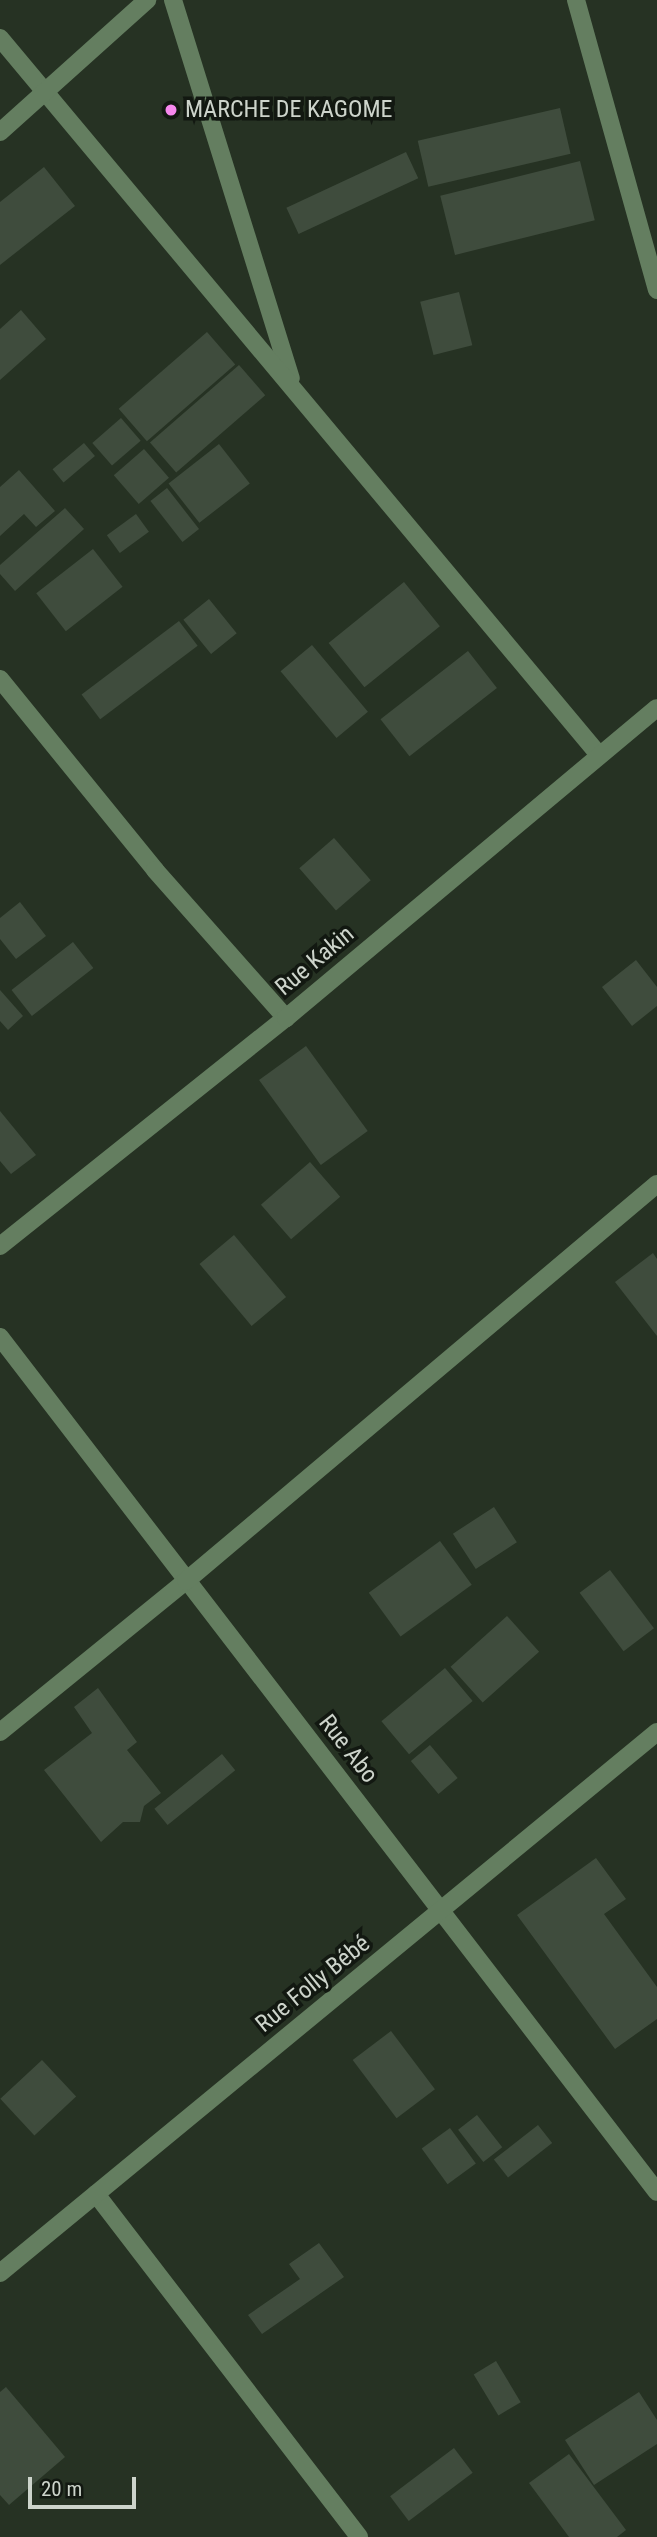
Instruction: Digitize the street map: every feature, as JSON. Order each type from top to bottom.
[{"type":"street","points":[[0,132],[148,0]]},
{"type":"street","points":[[173,0],[294,388]]},
{"type":"street","points":[[576,0],[657,290]]},
{"type":"street","points":[[0,38],[599,755]]},
{"type":"street","points":[[0,678],[155,870],[286,1018]]},
{"type":"street","name":"Rue Kakin","points":[[0,1246],[286,1018],[657,708]]},
{"type":"street","points":[[0,1732],[186,1581],[657,1184]]},
{"type":"street","name":"Rue Abo","points":[[0,1338],[443,1910],[657,2192]]},
{"type":"street","name":"Rue Folly Bébé","points":[[0,2273],[657,1732]]},
{"type":"street","points":[[96,2194],[359,2537]]},
{"type":"building","points":[[560,108],[571,154],[428,187],[418,141]]},
{"type":"building","points":[[406,152],[418,178],[299,234],[286,208]]},
{"type":"building","points":[[580,161],[595,220],[455,255],[440,196]]},
{"type":"building","points":[[44,167],[75,206],[0,265],[0,202]]},
{"type":"building","points":[[459,292],[472,345],[433,355],[420,302]]},
{"type":"building","points":[[21,310],[46,339],[0,380],[0,329]]},
{"type":"building","points":[[207,332],[235,364],[147,441],[119,409]]},
{"type":"building","points":[[239,365],[265,395],[176,473],[150,442]]},
{"type":"building","points":[[121,418],[141,441],[112,466],[92,443]]},
{"type":"building","points":[[84,443],[95,456],[64,482],[53,469]]},
{"type":"building","points":[[219,444],[250,483],[199,523],[169,483]]},
{"type":"building","points":[[144,449],[169,478],[139,504],[114,475]]},
{"type":"building","points":[[19,470],[55,511],[36,527],[24,514],[0,536],[0,487]]},
{"type":"building","points":[[167,488],[199,529],[182,542],[150,501]]},
{"type":"building","points":[[65,508],[84,529],[15,591],[0,574],[0,565]]},
{"type":"building","points":[[136,514],[149,532],[120,553],[107,535]]},
{"type":"building","points":[[93,549],[123,587],[66,631],[36,593]]},
{"type":"building","points":[[404,582],[440,626],[364,687],[329,643]]},
{"type":"building","points":[[209,599],[237,633],[211,654],[183,620]]},
{"type":"building","points":[[179,621],[198,646],[100,719],[82,694]]},
{"type":"building","points":[[312,645],[368,712],[337,738],[281,671]]},
{"type":"building","points":[[468,651],[497,688],[409,756],[381,719]]},
{"type":"building","points":[[334,838],[371,880],[336,910],[299,868]]},
{"type":"building","points":[[20,902],[46,936],[16,959],[0,939],[0,918]]},
{"type":"building","points":[[73,942],[93,968],[32,1016],[12,990]]},
{"type":"building","points":[[636,960],[657,987],[657,1006],[632,1026],[602,987]]},
{"type":"building","points":[[0,990],[23,1016],[8,1030],[0,1021]]},
{"type":"building","points":[[306,1046],[368,1131],[321,1165],[259,1080]]},
{"type":"building","points":[[0,1111],[36,1155],[11,1174],[0,1161]]},
{"type":"building","points":[[310,1162],[340,1197],[291,1239],[261,1205]]},
{"type":"building","points":[[234,1235],[286,1297],[252,1326],[200,1264]]},
{"type":"building","points":[[653,1253],[657,1259],[657,1336],[615,1282]]},
{"type":"building","points":[[494,1507],[517,1542],[476,1569],[453,1534]]},
{"type":"building","points":[[440,1541],[472,1585],[401,1636],[369,1593]]},
{"type":"building","points":[[610,1570],[654,1628],[624,1651],[580,1593]]},
{"type":"building","points":[[507,1616],[539,1652],[483,1703],[451,1667]]},
{"type":"building","points":[[445,1668],[473,1701],[409,1754],[381,1721]]},
{"type":"building","points":[[98,1688],[137,1742],[127,1750],[161,1793],[144,1806],[140,1822],[123,1822],[101,1842],[44,1770],[92,1733],[74,1707]]},
{"type":"building","points":[[430,1745],[458,1778],[438,1794],[411,1761]]},
{"type":"building","points":[[222,1754],[235,1770],[168,1825],[154,1809]]},
{"type":"building","points":[[596,1858],[626,1899],[604,1914],[657,1987],[657,2019],[615,2049],[517,1915]]},
{"type":"building","points":[[391,2031],[435,2089],[397,2118],[353,2060]]},
{"type":"building","points":[[42,2060],[76,2097],[34,2135],[0,2099]]},
{"type":"building","points":[[477,2115],[502,2147],[483,2162],[458,2130]]},
{"type":"building","points":[[538,2125],[552,2143],[508,2178],[494,2159]]},
{"type":"building","points":[[450,2128],[476,2164],[448,2184],[422,2149]]},
{"type":"building","points":[[319,2243],[344,2277],[262,2334],[248,2315],[300,2279],[289,2264]]},
{"type":"building","points":[[496,2361],[521,2402],[498,2416],[474,2374]]},
{"type":"building","points":[[6,2387],[65,2457],[9,2505],[0,2495],[0,2392]]},
{"type":"building","points":[[639,2392],[657,2420],[657,2444],[594,2485],[565,2440]]},
{"type":"building","points":[[454,2448],[473,2473],[409,2521],[390,2496]]},
{"type":"building","points":[[569,2454],[626,2530],[617,2537],[569,2537],[529,2483]]},
{"type":"place","name":"MARCHE DE KAGOME","points":[[171,110]]}]
